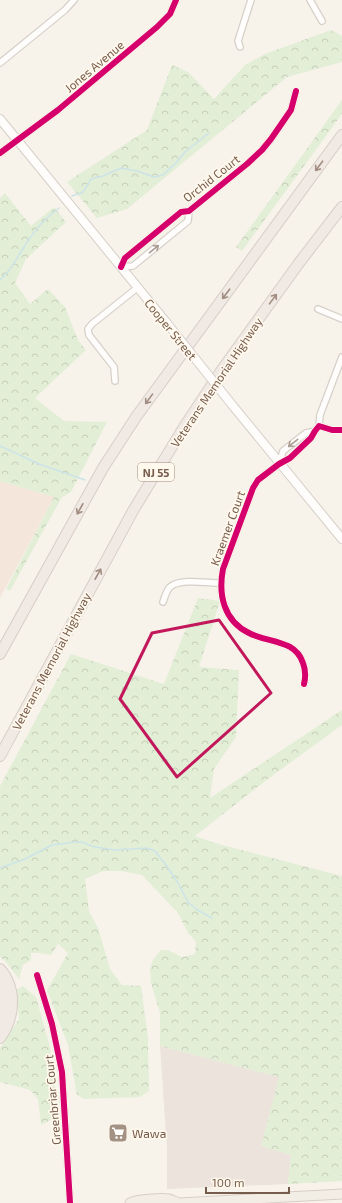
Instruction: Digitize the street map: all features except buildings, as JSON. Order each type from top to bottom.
[{"type":"highway","points":[[0,654],[104,468],[136,417],[342,135]]},
{"type":"highway","name":"Veterans Memorial Highway","points":[[0,756],[119,536],[184,427],[221,371],[299,263],[342,207]]},
{"type":"highway","points":[[0,969],[10,988],[12,1008],[7,1028],[0,1038]]},
{"type":"highway","points":[[0,983],[3,992],[4,1006],[0,1024]]},
{"type":"main road","name":"Cooper Street","points":[[0,119],[342,540]]},
{"type":"main road","points":[[130,1203],[133,1200],[169,1199],[178,1203],[342,1194]]},
{"type":"street","points":[[0,63],[60,15],[74,0]]},
{"type":"street","name":"Jones Avenue","points":[[0,153],[58,110],[157,27],[170,14],[176,0]]},
{"type":"street","points":[[240,47],[238,41],[252,0]]},
{"type":"street","points":[[310,0],[322,21]]},
{"type":"street","name":"Orchid Court","points":[[189,211],[188,221],[133,266],[121,267],[125,258],[181,212],[189,211],[262,150],[272,139],[292,110],[296,91]]},
{"type":"street","points":[[115,381],[114,367],[92,340],[88,329],[92,324],[137,288]]},
{"type":"street","points":[[318,309],[342,320]]},
{"type":"street","points":[[317,428],[320,415],[342,357]]},
{"type":"street","points":[[279,464],[283,451],[306,433],[317,428],[342,430]]},
{"type":"street","name":"Kraemer Court","points":[[304,684],[307,674],[299,655],[289,645],[248,633],[239,626],[232,619],[224,604],[220,583],[223,569],[253,488],[258,480],[279,464],[290,458],[311,438],[317,428]]},
{"type":"street","points":[[163,602],[170,587],[177,583],[220,583]]},
{"type":"street","name":"Greenbriar Court","points":[[37,975],[52,1024],[62,1072],[70,1203]]},
{"type":"highlighted area","points":[[219,620],[271,693],[177,777],[120,699],[152,633]]},
{"type":"shaded area","points":[[0,481],[54,497],[0,598]]},
{"type":"shaded area","points":[[160,1046],[280,1077],[261,1145],[291,1155],[288,1184],[167,1189],[167,1150]]},
{"type":"green space","points":[[331,30],[342,36],[342,62],[287,77],[127,209],[97,218],[67,182],[147,130],[172,65],[188,72],[214,99],[245,65],[265,54]]},
{"type":"green space","points":[[342,100],[342,114],[242,251],[236,247]]},
{"type":"green space","points":[[5,193],[31,226],[54,207],[66,222],[26,259],[15,283],[30,304],[48,289],[65,307],[78,340],[86,350],[35,398],[64,421],[107,422],[71,492],[62,497],[10,591],[6,589],[54,497],[0,481],[0,198]]},
{"type":"green space","points":[[198,598],[220,601],[199,667],[239,670],[236,737],[214,769],[210,798],[342,710],[342,725],[268,779],[195,836],[215,843],[342,876],[342,1181],[288,1184],[291,1155],[261,1146],[279,1077],[160,1046],[160,1013],[151,983],[150,969],[153,960],[161,950],[168,950],[182,957],[195,954],[196,942],[188,933],[178,913],[142,875],[121,871],[103,871],[85,879],[89,911],[98,928],[110,969],[122,985],[141,986],[148,1038],[149,1091],[140,1097],[84,1099],[77,1095],[68,1045],[47,990],[68,953],[58,944],[51,955],[31,953],[31,960],[23,965],[19,979],[0,957],[0,786],[71,654],[164,684]]},
{"type":"green space","points":[[23,986],[36,997],[50,1047],[58,1116],[41,1125],[38,1099],[30,1090],[0,1082],[0,1048],[19,1019],[16,990]]},
{"type":"waterway","points":[[72,196],[83,192],[91,179],[103,176],[121,168],[137,171],[154,177],[163,175],[185,152],[209,133]]},
{"type":"waterway","points":[[0,280],[10,269],[35,231],[59,208]]},
{"type":"waterway","points":[[0,446],[39,464],[85,480]]},
{"type":"waterway","points":[[0,868],[25,859],[52,845],[81,842],[95,847],[115,850],[147,848],[155,851],[166,865],[188,902],[196,909],[212,918]]},
{"type":"cycle path","points":[[0,153],[58,110],[157,27],[170,14],[176,0]]},
{"type":"cycle path","points":[[121,267],[125,258],[181,212],[189,211],[262,150],[291,110],[296,91]]},
{"type":"cycle path","points":[[304,684],[304,666],[299,655],[294,650],[280,643],[249,633],[240,628],[228,614],[222,598],[221,588],[223,569],[253,488],[258,480],[279,464],[290,458],[311,438],[319,426],[332,430],[342,430]]},
{"type":"cycle path","points":[[37,975],[52,1024],[62,1072],[70,1203]]},
{"type":"place","name":"Wawa","points":[[118,1133]]}]
